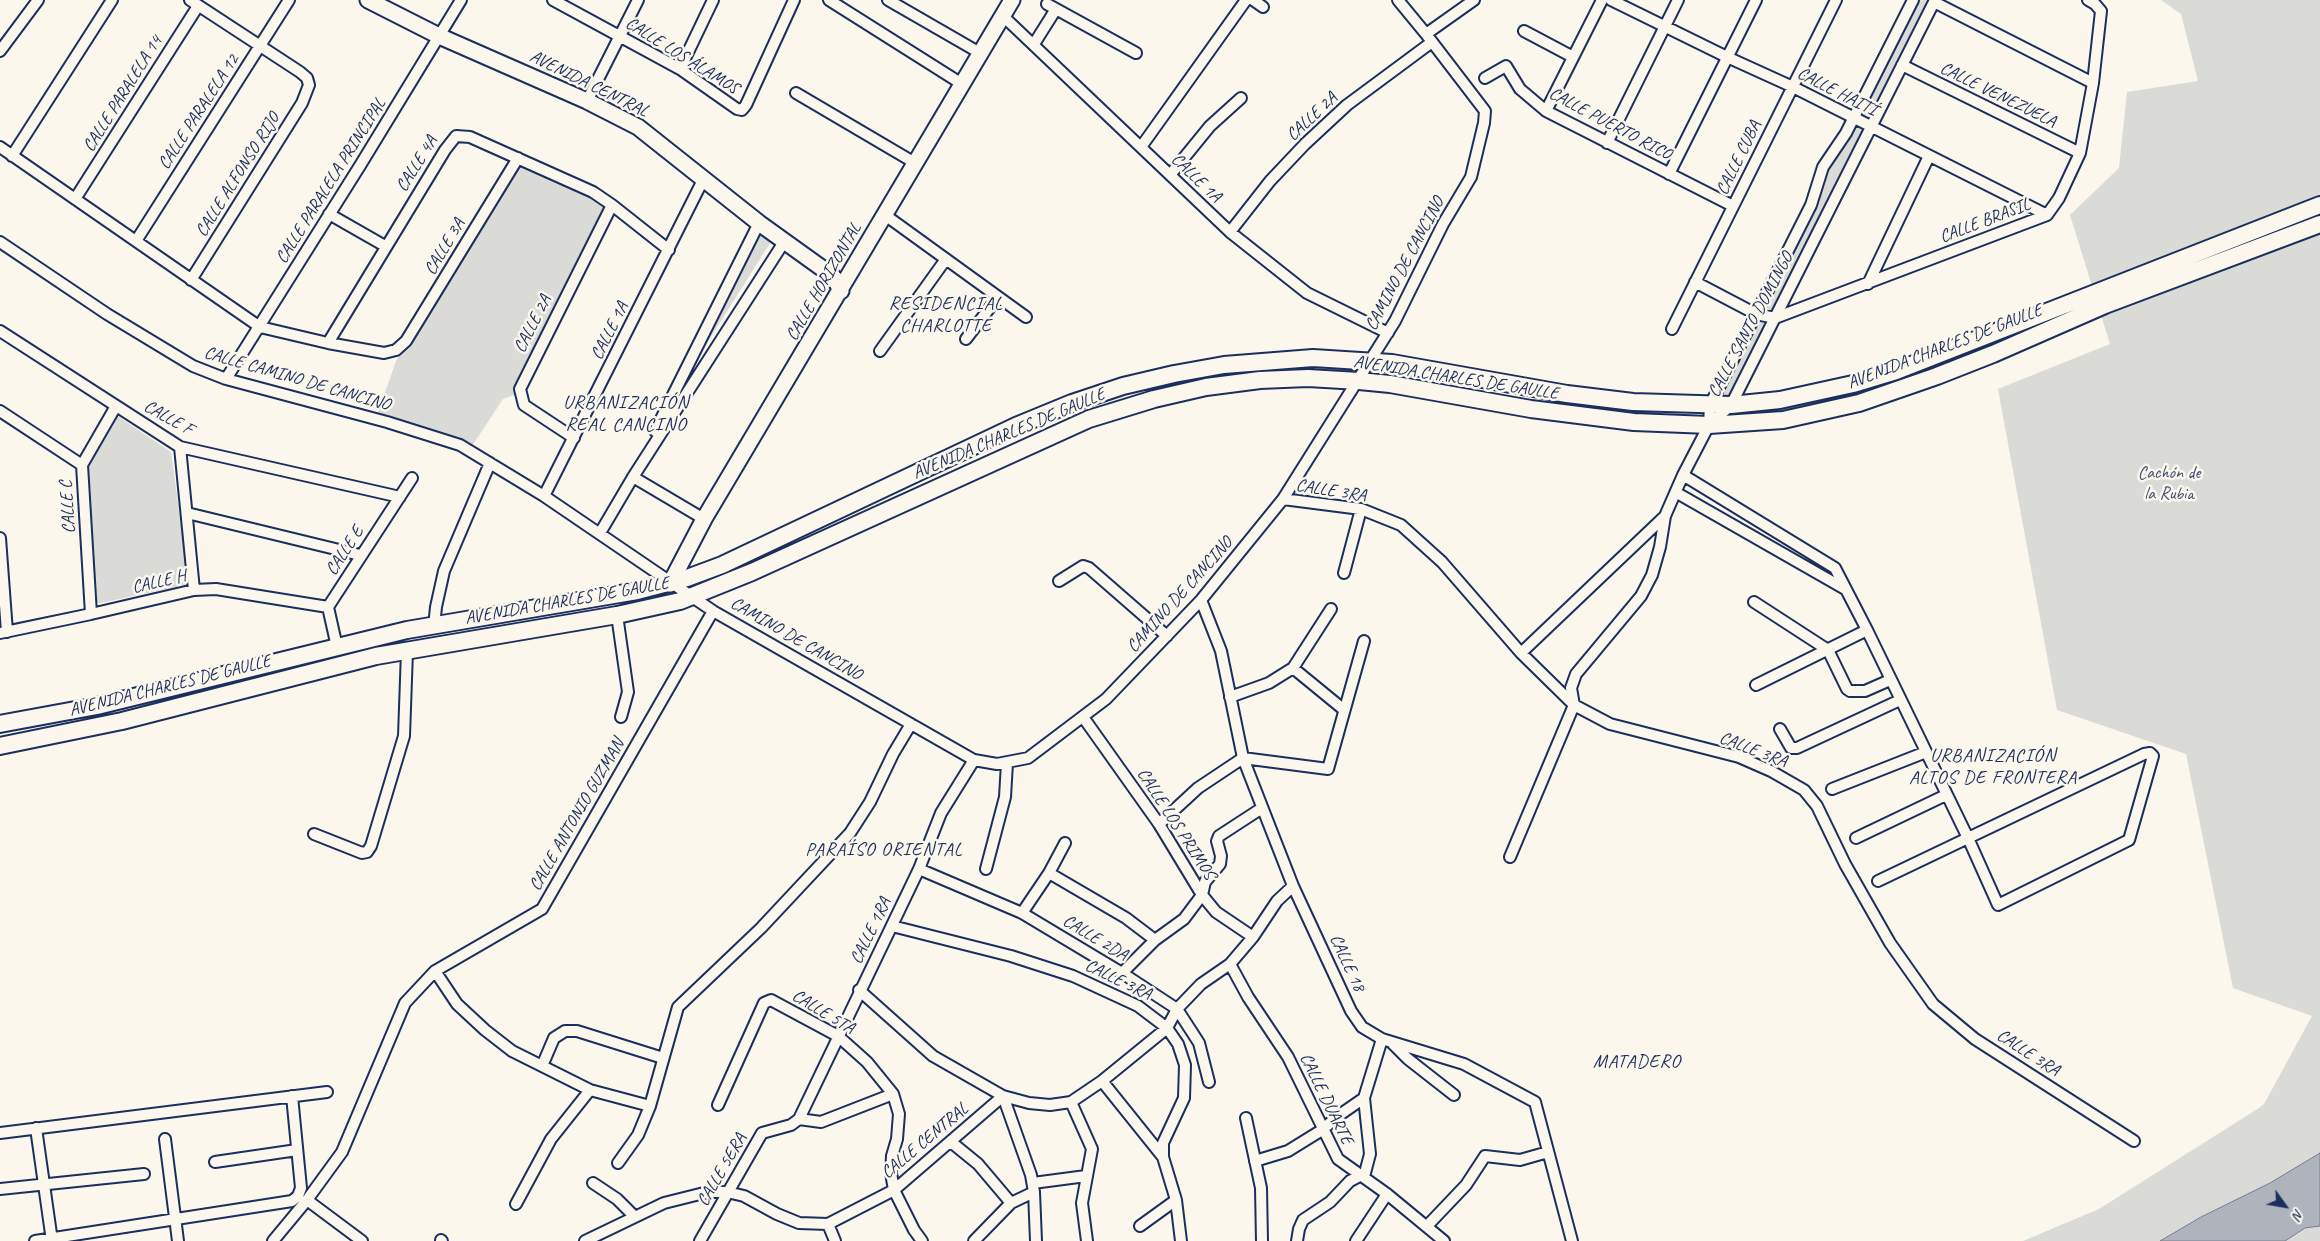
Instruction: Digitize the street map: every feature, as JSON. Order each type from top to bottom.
[{"type":"main road","name":"AVENIDA CENTRAL","points":[[368,0],[439,36],[587,102],[638,127],[703,180],[835,279],[841,291]]},
{"type":"main road","name":"CALLE HORIZONTAL","points":[[670,584],[704,519],[1004,16],[1010,1]]},
{"type":"main road","name":"AVENIDA CHARLES DE GAULLE","points":[[0,724],[98,706],[407,630],[670,584],[722,565],[1016,426],[1072,403],[1123,386],[1224,365],[1313,358],[1392,362],[1567,394],[1633,402],[1731,405],[1780,400],[1853,384],[1896,371],[2320,205]]},
{"type":"main road","name":"AVENIDA CHARLES DE GAULLE","points":[[0,746],[122,721],[328,667],[407,651],[617,616],[690,597],[760,568],[1038,441],[1119,408],[1206,387],[1260,380],[1308,378],[1390,384],[1573,416],[1643,423],[1709,425],[1783,420],[1859,403],[1993,354],[2105,306],[2320,224]]},
{"type":"main road","points":[[328,667],[319,664],[319,658],[337,647]]},
{"type":"main road","points":[[288,678],[294,668],[310,664],[310,659],[303,656]]},
{"type":"street","points":[[0,51],[38,0]]},
{"type":"street","points":[[12,156],[112,0]]},
{"type":"street","name":"CALLE PARALELA 12","points":[[136,241],[289,0]]},
{"type":"street","name":"CALLE PARALELA PRINCIPAL","points":[[226,379],[461,0]]},
{"type":"street","name":"CALLE LOS ÁLAMOS","points":[[553,0],[680,69],[737,109],[742,110],[794,0]]},
{"type":"street","points":[[587,102],[638,0]]},
{"type":"street","points":[[680,69],[712,0]]},
{"type":"street","points":[[829,0],[962,84]]},
{"type":"street","points":[[888,0],[980,54]]},
{"type":"street","points":[[1141,147],[1246,0]]},
{"type":"street","points":[[1254,0],[1263,7]]},
{"type":"street","points":[[1398,0],[1429,38]]},
{"type":"street","name":"CALLE 2A","points":[[1230,232],[1270,181],[1305,144],[1355,99],[1474,0]]},
{"type":"street","points":[[1546,112],[1602,0]]},
{"type":"street","name":"CALLE HAITÍ","points":[[1612,0],[1727,58],[1793,87],[2047,214]]},
{"type":"street","points":[[1607,143],[1678,0]]},
{"type":"street","points":[[1669,174],[1756,0]]},
{"type":"street","name":"CALLE CUBA","points":[[1672,330],[1836,0]]},
{"type":"street","name":"CALLE SANTO DOMINGO","points":[[1709,425],[1710,405],[1811,205],[1823,167],[1854,118],[1913,0]]},
{"type":"street","name":"CALLE BRASIL","points":[[1775,318],[2047,214],[2059,198],[2080,153],[2093,83],[2101,11],[2088,0]]},
{"type":"street","points":[[1934,1],[2093,83]]},
{"type":"street","name":"CALLE SANTO DOMINGO","points":[[1709,425],[1731,405],[1934,1]]},
{"type":"street","points":[[194,3],[260,47]]},
{"type":"street","name":"CALLE PARALELA 14","points":[[75,199],[194,3]]},
{"type":"street","points":[[1034,44],[1051,6],[1136,53]]},
{"type":"street","name":"CALLE 1A","points":[[1004,16],[1230,232],[1307,292],[1388,333]]},
{"type":"street","points":[[1524,31],[1573,57]]},
{"type":"street","name":"CAMINO DE CANCINO","points":[[713,611],[974,760],[1007,764],[1028,758],[1106,700],[1200,600],[1283,500],[1388,333],[1443,224],[1471,177],[1485,111],[1429,38]]},
{"type":"street","name":"CALLE ALFONSO RIJO","points":[[191,280],[302,103],[309,86],[307,78],[300,72],[260,47]]},
{"type":"street","name":"CALLE VENEZUELA","points":[[1902,65],[2080,153]]},
{"type":"street","name":"CALLE PUERTO RICO","points":[[1485,78],[1506,66],[1520,89],[1546,112],[1733,206]]},
{"type":"street","points":[[796,93],[915,163]]},
{"type":"street","points":[[1170,175],[1210,126],[1241,98]]},
{"type":"street","name":"CALLE 4A","points":[[328,343],[450,142],[456,136],[470,137],[593,192],[669,250]]},
{"type":"street","points":[[0,147],[260,326],[328,343]]},
{"type":"street","points":[[1868,284],[1929,156]]},
{"type":"street","name":"CALLE 3A","points":[[328,343],[384,353],[396,350],[406,342],[518,158]]},
{"type":"street","name":"CALLE 1A","points":[[544,496],[703,180]]},
{"type":"street","name":"CALLE 2A","points":[[574,438],[524,405],[520,389],[612,205]]},
{"type":"street","points":[[330,214],[386,246]]},
{"type":"street","points":[[885,215],[1026,317]]},
{"type":"street","points":[[633,477],[759,223]]},
{"type":"street","name":"CALLE CAMINO DE CANCINO","points":[[0,242],[107,314],[193,366],[226,379],[387,422],[460,445],[544,496],[600,533],[690,597]]},
{"type":"street","points":[[600,533],[633,477],[784,242]]},
{"type":"street","points":[[880,351],[946,259]]},
{"type":"street","points":[[1695,282],[1756,314],[1775,318]]},
{"type":"street","points":[[966,339],[998,297]]},
{"type":"street","name":"CALLE F","points":[[0,331],[180,447],[400,497]]},
{"type":"street","name":"CALLE C","points":[[91,614],[82,465],[116,406]]},
{"type":"street","points":[[0,411],[82,465]]},
{"type":"street","points":[[1521,653],[1665,516],[1677,493],[1683,475],[1709,425]]},
{"type":"street","points":[[180,447],[194,590]]},
{"type":"street","points":[[434,626],[444,571],[490,463]]},
{"type":"street","points":[[1683,475],[1835,568],[1968,838],[1998,905],[2129,840],[2153,756],[2150,753],[2144,754],[1968,838],[1878,881]]},
{"type":"street","points":[[633,477],[704,519]]},
{"type":"street","name":"CALLE E","points":[[328,607],[360,555],[412,478]]},
{"type":"street","points":[[1677,493],[1846,589]]},
{"type":"street","name":"CALLE 3RA","points":[[1283,500],[1360,509],[1401,525],[1424,543],[1521,653],[1574,705],[1610,724],[1739,758],[1772,770],[1804,790],[1817,806],[1845,864],[1890,943],[1933,1004],[1975,1039],[2134,1141]]},
{"type":"street","points":[[1344,574],[1360,509]]},
{"type":"street","points":[[187,513],[360,555]]},
{"type":"street","points":[[1510,857],[1574,705],[1571,688],[1576,674],[1641,596],[1652,575],[1660,547],[1665,516]]},
{"type":"street","points":[[0,538],[3,632]]},
{"type":"street","points":[[1643,538],[1660,547]]},
{"type":"street","points":[[1060,581],[1083,566],[1089,568],[1167,636]]},
{"type":"street","name":"CALLE H","points":[[3,632],[194,590],[216,590],[328,607]]},
{"type":"street","points":[[690,597],[713,611]]},
{"type":"street","name":"CALLE 18","points":[[1200,600],[1221,651],[1243,758],[1293,886],[1350,1011],[1362,1027],[1387,1041],[1464,1064],[1536,1102],[1571,1239]]},
{"type":"street","points":[[1754,602],[1828,650],[1847,689],[1850,691],[1865,691],[1890,680]]},
{"type":"street","points":[[328,607],[337,647]]},
{"type":"street","points":[[1230,698],[1269,683],[1293,668],[1332,609]]},
{"type":"street","name":"CALLE ANTONIO GUZMAN","points":[[273,1241],[307,1200],[342,1152],[405,1003],[435,971],[542,909],[713,611]]},
{"type":"street","points":[[617,616],[628,692],[621,717]]},
{"type":"street","points":[[1756,685],[1867,630]]},
{"type":"street","points":[[1159,824],[1198,788],[1243,758],[1328,769],[1343,710],[1364,641]]},
{"type":"street","points":[[314,834],[362,853],[367,852],[371,846],[404,736],[407,651]]},
{"type":"street","points":[[1293,668],[1343,710]]},
{"type":"street","points":[[1780,729],[1791,748],[1797,748],[1900,700]]},
{"type":"street","name":"CALLE LOS PRIMOS","points":[[1083,717],[1159,824],[1202,895],[1216,912],[1253,937]]},
{"type":"street","points":[[618,1163],[638,1135],[650,1106],[678,1006],[761,928],[850,833],[870,802],[893,754],[911,724]]},
{"type":"street","points":[[1832,789],[1926,752]]},
{"type":"street","name":"CALLE 1RA","points":[[799,1119],[859,990],[892,926],[941,812],[974,760]]},
{"type":"street","points":[[986,869],[1005,797],[1007,764]]},
{"type":"street","points":[[1856,838],[1946,795]]},
{"type":"street","points":[[1122,973],[1155,940],[1184,918],[1202,895],[1205,882],[1220,864],[1221,856],[1217,841],[1219,836],[1262,808]]},
{"type":"street","points":[[1022,913],[1050,873],[1065,843]]},
{"type":"street","name":"CALLE 2DA","points":[[918,869],[1022,913],[1122,973],[1177,1009],[1199,1043],[1209,1082]]},
{"type":"street","points":[[1050,873],[1126,918],[1155,940]]},
{"type":"street","points":[[859,990],[934,1056],[1003,1096],[1029,1103],[1050,1105],[1071,1102],[1102,1081],[1166,1028],[1177,1009],[1201,984],[1230,964],[1253,937],[1277,901],[1293,886]]},
{"type":"street","name":"CALLE 3RA","points":[[892,926],[1011,956],[1073,976],[1138,1006],[1166,1028],[1178,1044],[1185,1065],[1184,1098],[1163,1144],[1163,1157],[1176,1200],[1181,1225],[1181,1241]]},
{"type":"street","name":"CALLE DUARTE","points":[[1230,964],[1248,996],[1288,1057],[1338,1160],[1387,1194],[1427,1226],[1441,1240]]},
{"type":"street","points":[[435,971],[457,1004],[485,1030],[512,1051],[590,1090],[650,1106]]},
{"type":"street","name":"CALLE 5TA","points":[[718,1105],[764,1003],[771,1000],[838,1036],[867,1062],[893,1094],[898,1114],[897,1139],[892,1156],[891,1173],[894,1190],[914,1230],[922,1241]]},
{"type":"street","points":[[542,1066],[554,1038],[565,1031],[577,1030],[663,1058]]},
{"type":"street","points":[[1297,1241],[1303,1220],[1330,1202],[1350,1181],[1365,1173],[1370,1154],[1364,1098],[1387,1041],[1454,1095]]},
{"type":"street","points":[[1102,1081],[1163,1157]]},
{"type":"street","points":[[516,1204],[551,1139],[590,1090]]},
{"type":"street","points":[[0,1133],[327,1092]]},
{"type":"street","name":"CALLE 5ERA","points":[[701,1241],[762,1133],[791,1124],[799,1119],[821,1122],[893,1094]]},
{"type":"street","points":[[34,1241],[52,1240],[175,1218],[292,1201],[298,1196],[301,1188],[292,1096]]},
{"type":"street","points":[[1003,1096],[1034,1188],[1036,1241]]},
{"type":"street","name":"CALLE CENTRAL","points":[[585,1241],[634,1216],[664,1203],[692,1194],[727,1192],[744,1196],[777,1214],[799,1223],[828,1224],[894,1190],[1003,1096]]},
{"type":"street","points":[[1255,1162],[1288,1151],[1322,1130],[1364,1098]]},
{"type":"street","points":[[1071,1102],[1092,1149],[1082,1203],[1086,1241]]},
{"type":"street","points":[[1246,1118],[1261,1188],[1262,1241]]},
{"type":"street","points":[[36,1128],[52,1240]]},
{"type":"street","points":[[165,1140],[178,1241]]},
{"type":"street","points":[[950,1142],[978,1164],[1010,1203]]},
{"type":"street","points":[[215,1162],[297,1150]]},
{"type":"street","points":[[1427,1226],[1466,1185],[1485,1156],[1520,1160],[1548,1152]]},
{"type":"street","points":[[0,1189],[144,1174]]},
{"type":"street","points":[[974,1241],[1010,1203],[1034,1188],[1086,1176]]},
{"type":"street","points":[[593,1182],[617,1198],[634,1216]]},
{"type":"street","points":[[1356,1241],[1387,1194]]},
{"type":"street","points":[[307,1200],[362,1241]]},
{"type":"street","points":[[1140,1226],[1176,1200]]},
{"type":"street","points":[[828,1224],[835,1241]]},
{"type":"green space","points":[[1914,0],[1932,0],[1730,403],[1712,403]]},
{"type":"green space","name":"Cachón de la Rubia","points":[[2161,0],[2320,0],[2320,1241],[2023,1241],[2099,1209],[2259,1108],[2264,1104],[2312,1016],[2233,988],[2186,754],[2057,710],[1998,389],[2110,344],[2070,215],[2119,168],[2127,92],[2198,81],[2181,14]]},
{"type":"green space","points":[[520,163],[594,195],[610,208],[514,395],[503,399],[472,446],[377,416],[396,361]]},
{"type":"green space","points":[[754,226],[772,240],[656,424]]},
{"type":"green space","points":[[116,415],[171,452],[189,584],[96,604],[86,471]]},
{"type":"shaded area","points":[[2320,1153],[2320,1226],[2305,1228],[2285,1241],[2160,1241],[2201,1217],[2270,1183]]},
{"type":"district","name":"RESIDENCIAL CHARLOTTE","points":[[946,315]]},
{"type":"district","name":"URBANIZACIÓN REAL CANCINO","points":[[626,414]]},
{"type":"district","name":"URBANIZACIÓN ALTOS DE FRONTERA","points":[[1993,767]]},
{"type":"district","name":"PARAÍSO ORIENTAL","points":[[884,850]]},
{"type":"district","name":"MATADERO","points":[[1637,1062]]}]
